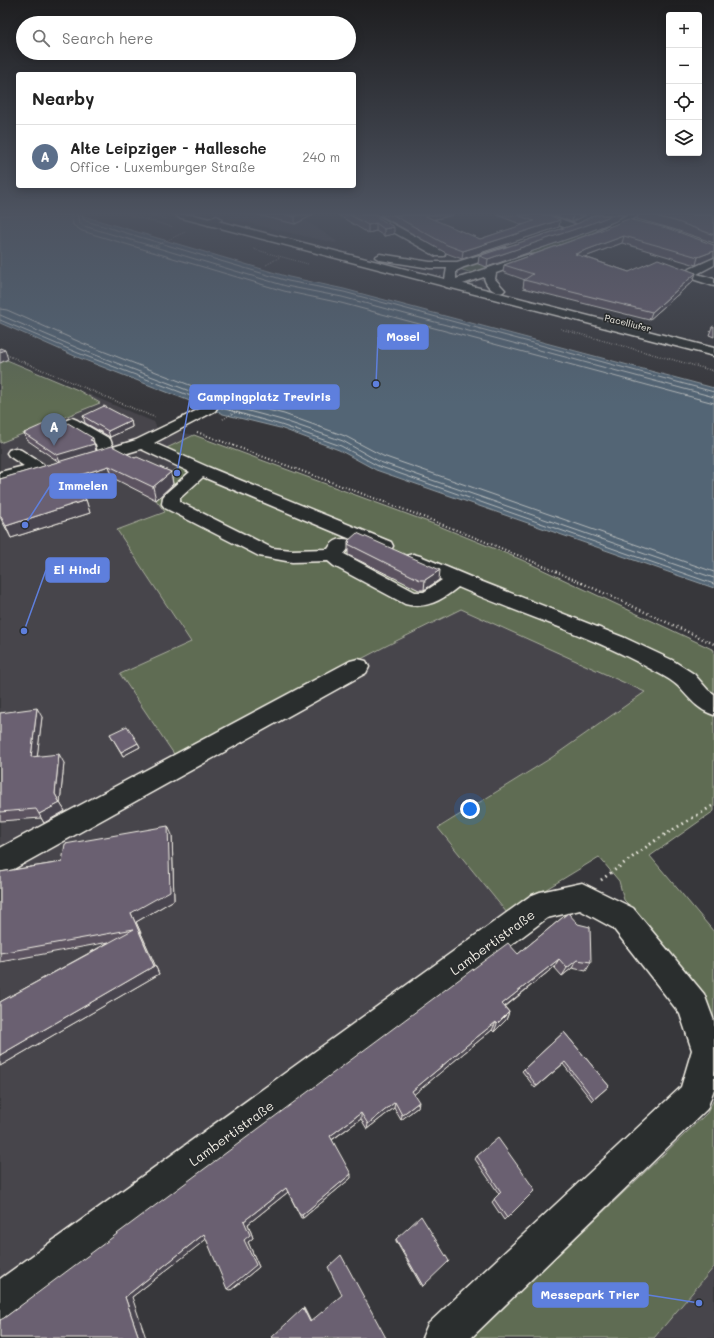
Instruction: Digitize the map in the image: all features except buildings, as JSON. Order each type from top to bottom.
[{"type":"street","points":[[436,277],[450,281],[465,280],[473,277]]},
{"type":"street","points":[[440,277],[450,281]]},
{"type":"street","points":[[489,277],[489,279],[499,290]]},
{"type":"street","points":[[697,277],[714,283]]},
{"type":"street","name":"Pacelliufer","points":[[465,280],[714,346]]},
{"type":"street","name":"Pacelliufer","points":[[450,281],[714,352]]},
{"type":"street","points":[[76,464],[142,443],[215,407]]},
{"type":"street","points":[[72,423],[104,442],[106,454]]},
{"type":"street","points":[[142,443],[200,471],[258,496],[340,526],[456,579],[617,643],[664,666],[686,680],[700,696],[714,706]]},
{"type":"street","points":[[0,477],[37,467],[15,453]]},
{"type":"street","points":[[0,487],[53,470]]},
{"type":"street","points":[[200,471],[172,497],[171,504],[266,552],[280,556],[302,557],[334,554]]},
{"type":"street","points":[[334,554],[336,550],[348,539],[340,526]]},
{"type":"street","points":[[334,554],[341,562],[412,599],[422,600],[432,598],[456,579]]},
{"type":"street","points":[[0,862],[358,667]]},
{"type":"street","points":[[442,1338],[695,1097],[708,1050],[694,1005],[623,918],[582,896]]},
{"type":"street","name":"Lambertistraße","points":[[0,1303],[540,906],[582,896]]},
{"type":"path","points":[[0,352],[178,426],[434,521],[524,557],[714,644]]},
{"type":"path","points":[[215,407],[249,417]]},
{"type":"path","points":[[218,422],[236,412]]},
{"type":"path","points":[[582,896],[632,855],[693,816],[714,805]]},
{"type":"shaded area","points":[[0,357],[154,422],[157,428],[194,435],[152,455],[180,467],[161,478],[176,486],[165,511],[117,530],[191,642],[384,647],[461,608],[646,692],[551,758],[438,827],[507,913],[0,1285]]},
{"type":"shaded area","points":[[714,1267],[714,1338],[654,1338]]},
{"type":"green space","points":[[7,360],[78,390],[100,403],[0,443],[0,363]]},
{"type":"green space","points":[[194,435],[439,526],[522,560],[714,650],[714,811],[650,856],[714,932],[714,1018],[702,997],[669,951],[642,918],[624,900],[619,881],[599,857],[507,913],[438,828],[551,758],[645,692],[461,609],[384,647],[176,757],[120,674],[191,642],[117,530],[165,512],[156,500],[175,486],[160,478],[180,467],[152,455]]},
{"type":"green space","points":[[714,1099],[714,1267],[654,1338],[471,1338],[707,1113]]},
{"type":"water","points":[[0,277],[291,277],[344,289],[714,388],[714,588],[376,470],[339,450],[280,428],[223,414],[77,357],[0,323]]},
{"type":"place","name":"Mosel","points":[[376,384]]},
{"type":"place","name":"Alte Leipziger - Hallesche","points":[[54,446]]},
{"type":"place","name":"Campingplatz Treviris","points":[[177,473]]},
{"type":"place","name":"Immelen","points":[[25,525]]},
{"type":"place","name":"El Hindi","points":[[24,631]]},
{"type":"place","name":"Messepark Trier","points":[[699,1303]]}]
